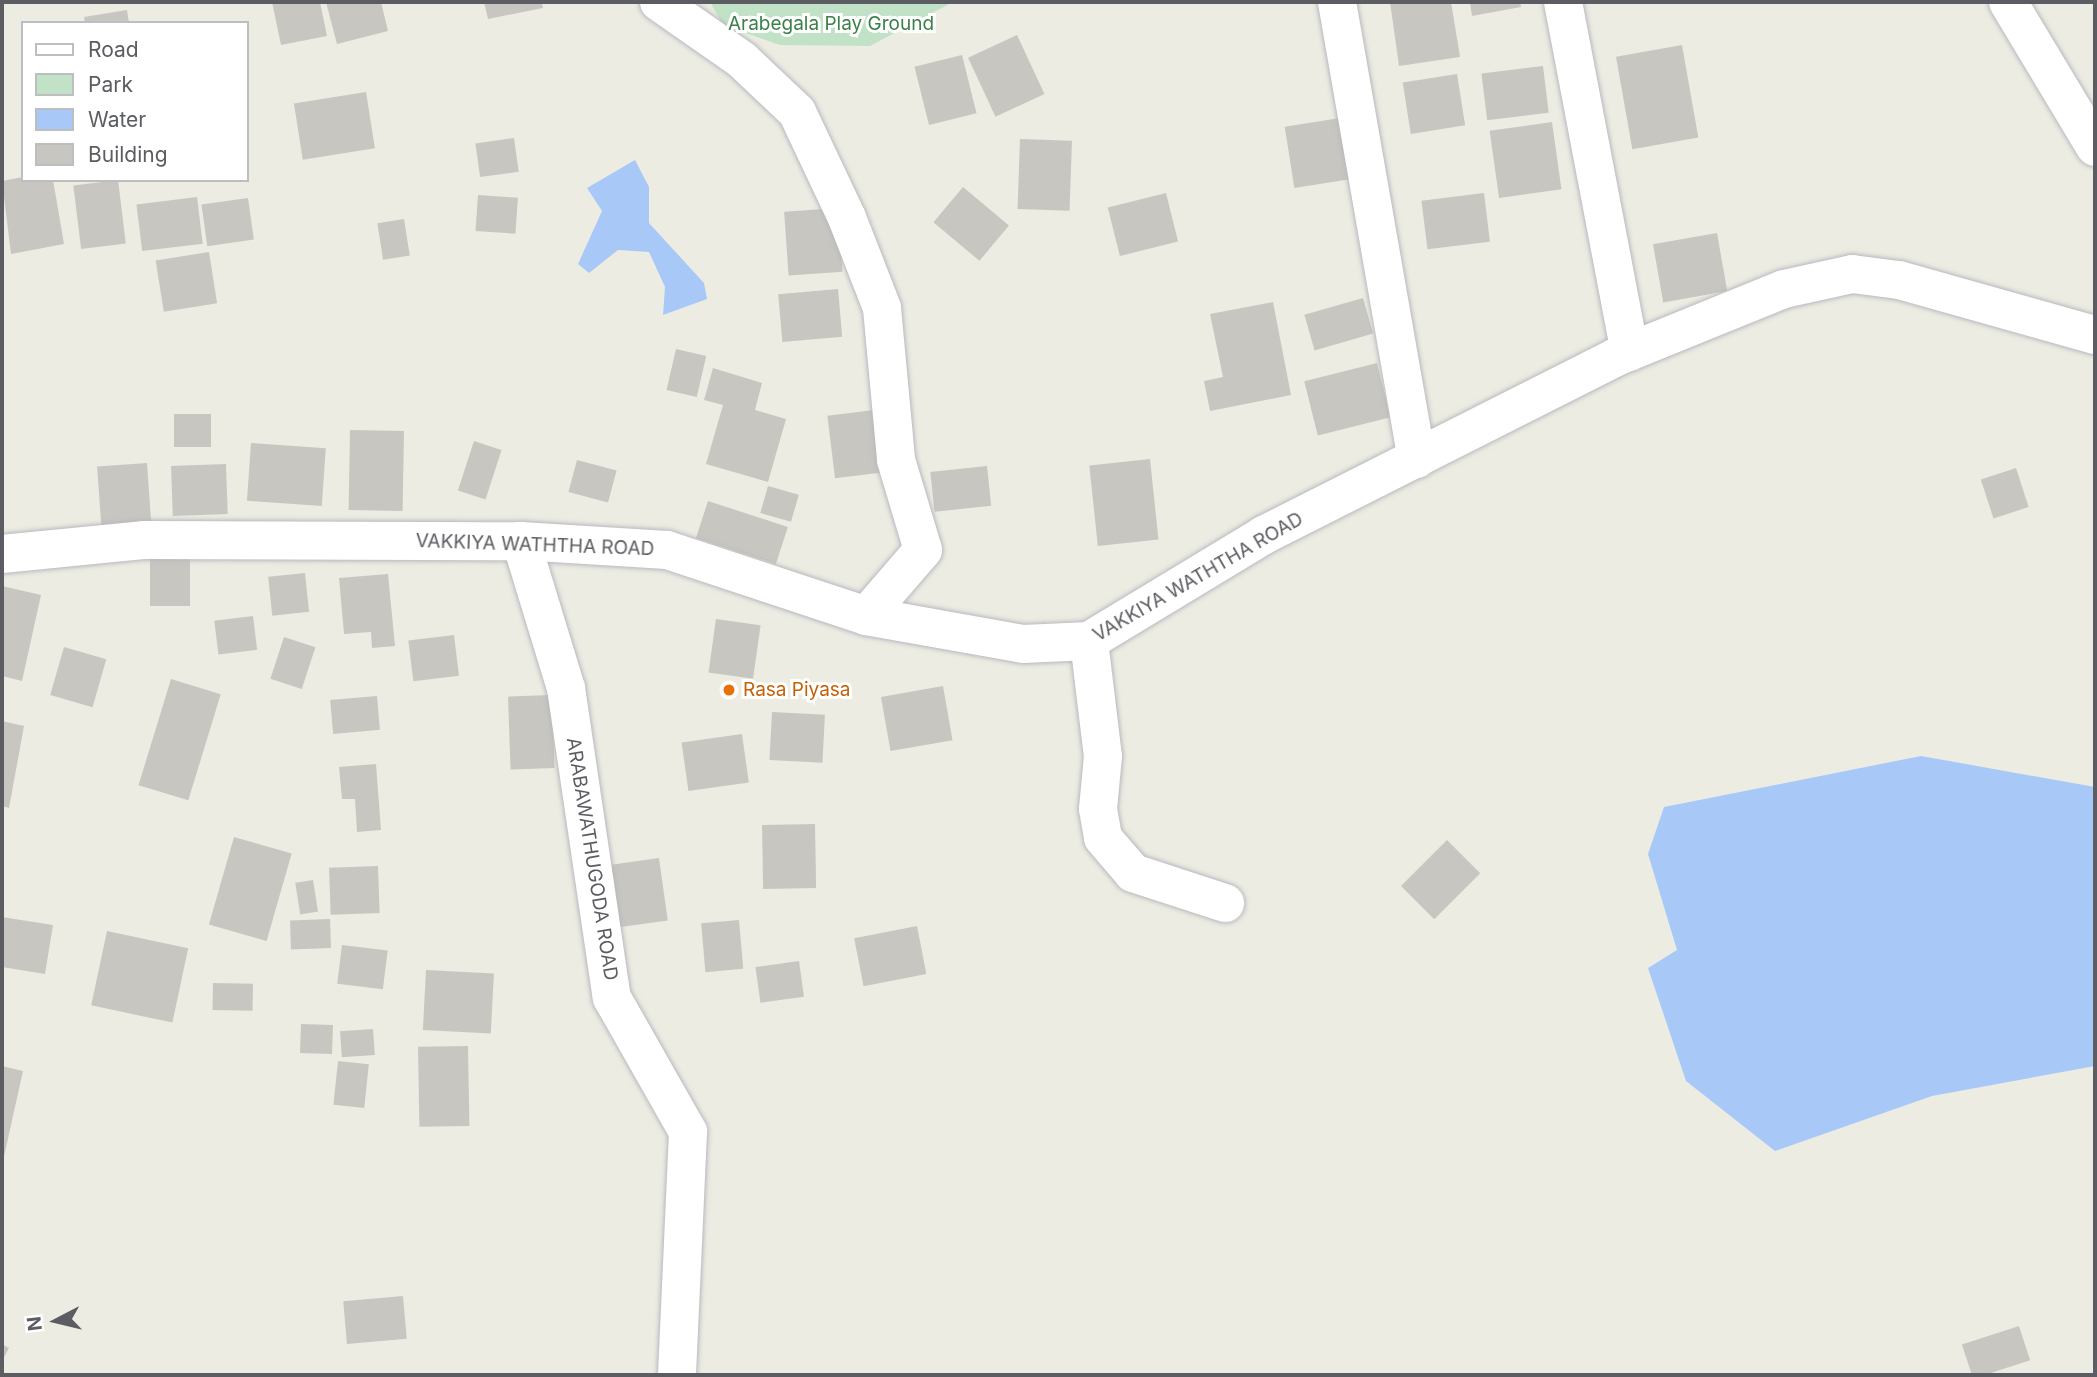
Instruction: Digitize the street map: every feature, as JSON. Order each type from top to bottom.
[{"type":"street","points":[[659,2],[742,60],[797,112],[847,218],[882,308],[896,460],[923,550],[866,616]]},
{"type":"street","points":[[1337,2],[1417,459]]},
{"type":"street","points":[[1563,2],[1630,352]]},
{"type":"street","points":[[2008,2],[2095,147]]},
{"type":"street","name":"VAKKIYA WATHTHA ROAD","points":[[2,554],[145,540],[521,541],[667,550],[866,616],[1023,644],[1089,641],[1264,535],[1630,352],[1784,289],[1852,274],[1899,280],[2095,335]]},
{"type":"street","name":"ARABAWATHUGODA ROAD","points":[[521,541],[566,688],[612,998],[688,1132],[677,1375]]},
{"type":"street","points":[[1089,641],[1103,756],[1098,809],[1103,838],[1133,873],[1225,903]]},
{"type":"green space","name":"Arabegala Play Ground","points":[[710,2],[953,2],[870,46],[780,45],[723,25]]},
{"type":"water","points":[[635,160],[649,187],[649,223],[704,283],[707,299],[663,315],[665,287],[649,252],[618,250],[589,273],[578,264],[602,211],[587,188]]},
{"type":"water","points":[[1921,756],[2095,787],[2095,1066],[1932,1096],[1775,1151],[1686,1081],[1648,968],[1677,950],[1648,854],[1664,807]]},
{"type":"building","points":[[272,2],[320,2],[327,36],[281,45]]},
{"type":"building","points":[[326,2],[381,2],[388,31],[337,44]]},
{"type":"building","points":[[484,2],[542,2],[543,8],[488,19]]},
{"type":"building","points":[[1390,2],[1451,2],[1460,57],[1399,66]]},
{"type":"building","points":[[1470,2],[1520,2],[1521,7],[1472,16]]},
{"type":"building","points":[[127,10],[129,21],[85,21],[84,17]]},
{"type":"building","points":[[1017,35],[1044,94],[996,117],[968,58]]},
{"type":"building","points":[[1682,45],[1698,138],[1632,149],[1616,57]]},
{"type":"building","points":[[962,55],[977,113],[929,125],[914,67]]},
{"type":"building","points":[[1543,66],[1549,113],[1487,120],[1481,74]]},
{"type":"building","points":[[1457,74],[1465,125],[1411,134],[1403,83]]},
{"type":"building","points":[[366,92],[375,148],[303,160],[294,103]]},
{"type":"building","points":[[1340,118],[1350,179],[1294,188],[1285,127]]},
{"type":"building","points":[[1552,122],[1561,189],[1499,198],[1490,131]]},
{"type":"building","points":[[514,138],[519,172],[480,177],[475,143]]},
{"type":"building","points":[[1020,139],[1072,141],[1070,211],[1018,209]]},
{"type":"building","points":[[21,177],[21,182],[53,182],[64,244],[11,254],[2,181]]},
{"type":"building","points":[[118,182],[126,244],[81,249],[73,185]]},
{"type":"building","points":[[963,187],[1009,226],[979,261],[933,222]]},
{"type":"building","points":[[1166,193],[1178,242],[1120,256],[1108,208]]},
{"type":"building","points":[[1484,193],[1490,242],[1427,249],[1421,201]]},
{"type":"building","points":[[478,195],[518,198],[515,234],[475,231]]},
{"type":"building","points":[[197,197],[203,244],[142,251],[136,204]]},
{"type":"building","points":[[248,198],[254,240],[207,246],[201,205]]},
{"type":"building","points":[[838,208],[842,272],[789,276],[784,212]]},
{"type":"building","points":[[404,219],[410,256],[383,260],[377,223]]},
{"type":"building","points":[[1717,233],[1727,291],[1663,302],[1653,244]]},
{"type":"building","points":[[209,252],[217,303],[164,312],[156,260]]},
{"type":"building","points":[[838,289],[842,337],[782,342],[778,294]]},
{"type":"building","points":[[1363,298],[1373,334],[1315,350],[1304,315]]},
{"type":"building","points":[[1273,302],[1291,395],[1210,411],[1204,381],[1223,377],[1210,314]]},
{"type":"building","points":[[676,349],[706,356],[697,397],[667,390]]},
{"type":"building","points":[[1377,363],[1391,417],[1318,435],[1304,381]]},
{"type":"building","points":[[713,368],[762,383],[755,410],[786,419],[768,482],[706,464],[723,405],[704,400]]},
{"type":"building","points":[[874,410],[882,473],[835,478],[827,416]]},
{"type":"building","points":[[174,414],[211,414],[211,447],[174,447]]},
{"type":"building","points":[[350,430],[404,431],[403,511],[349,510]]},
{"type":"building","points":[[474,441],[502,450],[486,499],[458,490]]},
{"type":"building","points":[[251,443],[326,448],[322,506],[247,501]]},
{"type":"building","points":[[1150,459],[1158,540],[1098,546],[1089,465]]},
{"type":"building","points":[[577,460],[617,471],[608,502],[568,492]]},
{"type":"building","points":[[147,463],[151,527],[102,530],[97,466]]},
{"type":"building","points":[[226,464],[228,514],[173,516],[171,466]]},
{"type":"building","points":[[987,466],[991,506],[934,512],[930,472]]},
{"type":"building","points":[[2016,468],[2029,507],[1993,518],[1981,479]]},
{"type":"building","points":[[768,486],[799,495],[791,522],[760,513]]},
{"type":"building","points":[[708,501],[788,527],[776,564],[696,538]]},
{"type":"building","points":[[150,557],[190,557],[190,606],[150,606]]},
{"type":"building","points":[[305,573],[309,612],[272,616],[268,577]]},
{"type":"building","points":[[388,574],[395,646],[372,648],[371,632],[344,634],[339,578]]},
{"type":"building","points":[[2,586],[41,595],[22,681],[2,676]]},
{"type":"building","points":[[253,616],[257,650],[218,654],[214,621]]},
{"type":"building","points":[[716,619],[761,625],[753,679],[708,672]]},
{"type":"building","points":[[454,635],[459,676],[413,681],[408,641]]},
{"type":"building","points":[[284,637],[315,647],[302,689],[270,679]]},
{"type":"building","points":[[64,647],[106,659],[93,707],[50,695]]},
{"type":"building","points":[[171,679],[221,694],[188,800],[139,785]]},
{"type":"building","points":[[943,686],[953,740],[891,751],[881,697]]},
{"type":"building","points":[[552,695],[555,768],[511,769],[508,697]]},
{"type":"building","points":[[377,696],[380,730],[333,734],[330,700]]},
{"type":"building","points":[[772,712],[825,715],[822,763],[769,760]]},
{"type":"building","points":[[2,721],[24,726],[9,808],[2,806]]},
{"type":"building","points":[[742,734],[749,783],[688,791],[682,742]]},
{"type":"building","points":[[376,764],[381,830],[357,832],[355,799],[342,799],[339,767]]},
{"type":"building","points":[[815,824],[816,888],[763,889],[762,825]]},
{"type":"building","points":[[234,837],[292,854],[267,941],[209,924]]},
{"type":"building","points":[[1447,840],[1480,873],[1434,919],[1401,886]]},
{"type":"building","points":[[659,858],[668,920],[611,928],[603,866]]},
{"type":"building","points":[[378,866],[380,913],[331,915],[329,868]]},
{"type":"building","points":[[313,880],[318,912],[300,914],[295,883]]},
{"type":"building","points":[[2,917],[53,925],[45,974],[2,967]]},
{"type":"building","points":[[330,919],[331,948],[291,949],[290,920]]},
{"type":"building","points":[[739,920],[743,969],[705,972],[701,923]]},
{"type":"building","points":[[917,926],[926,974],[864,986],[854,938]]},
{"type":"building","points":[[107,931],[188,948],[172,1023],[91,1005]]},
{"type":"building","points":[[342,945],[388,951],[383,989],[337,984]]},
{"type":"building","points":[[799,961],[804,997],[760,1003],[755,967]]},
{"type":"building","points":[[426,970],[494,974],[491,1033],[423,1030]]},
{"type":"building","points":[[213,983],[253,984],[253,1011],[213,1010]]},
{"type":"building","points":[[301,1024],[333,1025],[332,1054],[300,1053]]},
{"type":"building","points":[[373,1029],[375,1055],[342,1057],[340,1031]]},
{"type":"building","points":[[468,1046],[469,1126],[419,1127],[418,1047]]},
{"type":"building","points":[[338,1061],[369,1064],[364,1108],[333,1105]]},
{"type":"building","points":[[2,1066],[23,1071],[3,1161],[2,1161]]},
{"type":"building","points":[[403,1296],[407,1339],[347,1344],[343,1301]]},
{"type":"building","points":[[2019,1326],[2030,1360],[1985,1375],[1972,1375],[1962,1345]]},
{"type":"building","points":[[2,1344],[9,1348],[2,1361]]},
{"type":"place","name":"Rasa Piyasa","points":[[729,690]]}]
